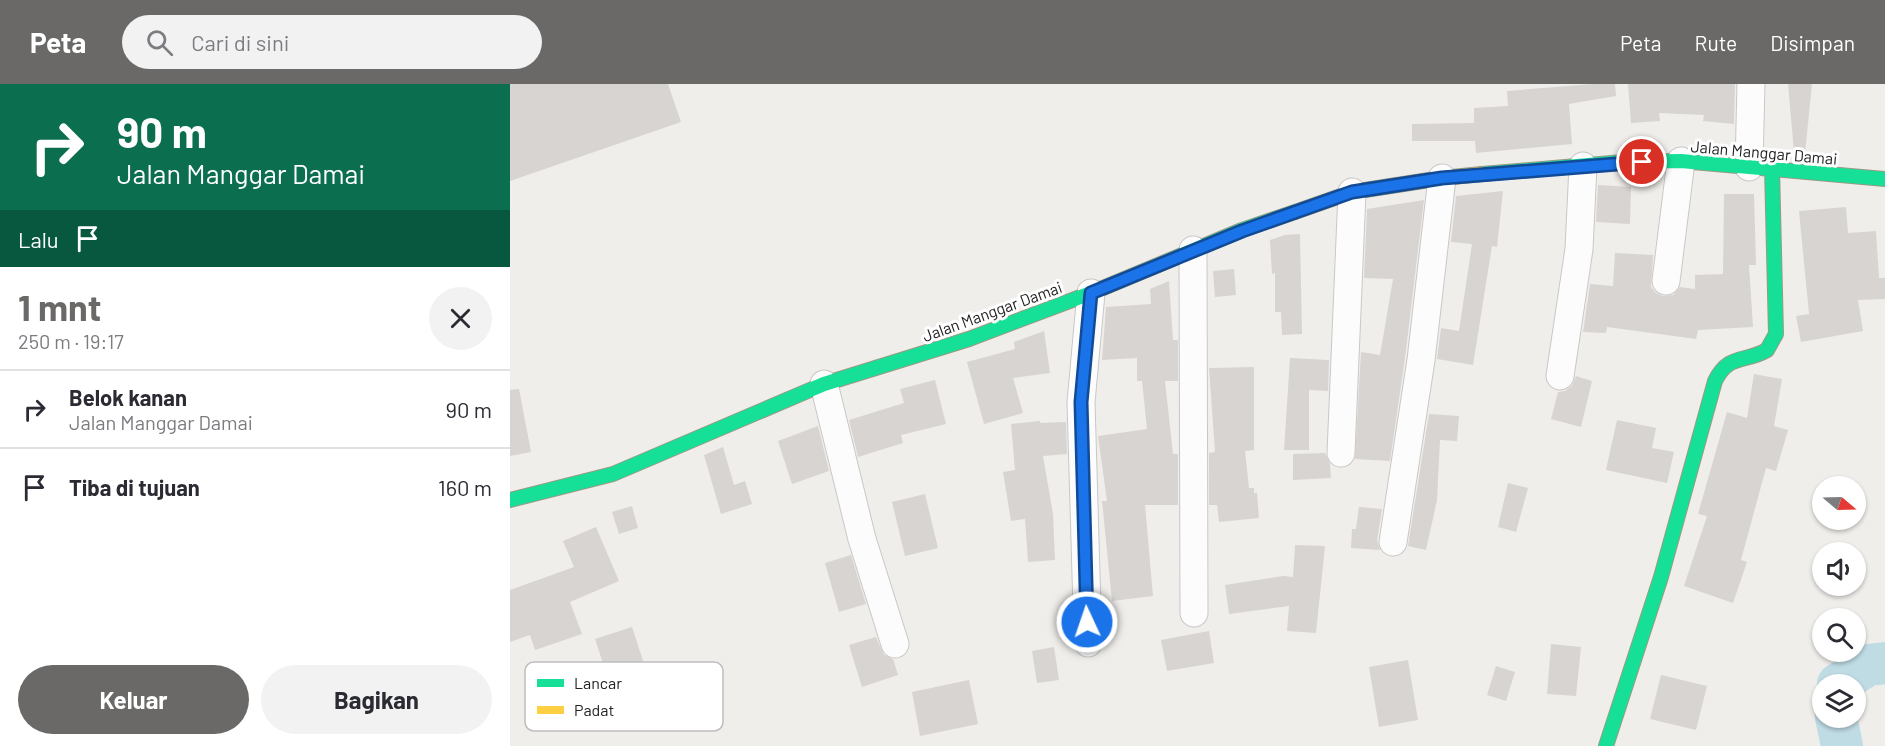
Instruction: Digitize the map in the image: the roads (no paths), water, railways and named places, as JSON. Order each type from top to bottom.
[{"type":"street","points":[[1606,746],[1661,578],[1715,381],[1724,366],[1733,360],[1766,352],[1772,346],[1776,334],[1751,84]]},
{"type":"street","points":[[1666,281],[1681,161]]},
{"type":"street","name":"Jalan Manggar Damai","points":[[510,500],[613,474],[824,384],[969,339],[1091,293],[1194,250],[1352,192],[1442,178],[1623,162],[1681,161],[1884,179]]},
{"type":"street","points":[[1560,376],[1579,249],[1583,166]]},
{"type":"street","points":[[1393,542],[1421,360],[1442,178]]},
{"type":"street","points":[[1341,453],[1352,192]]},
{"type":"street","points":[[1194,250],[1194,613]]},
{"type":"street","points":[[1088,643],[1081,402],[1091,293]]},
{"type":"street","points":[[824,384],[862,539],[895,645]]},
{"type":"waterway","points":[[1854,674],[1868,665],[1885,663]]},
{"type":"waterway","points":[[1838,728],[1842,746]]}]
